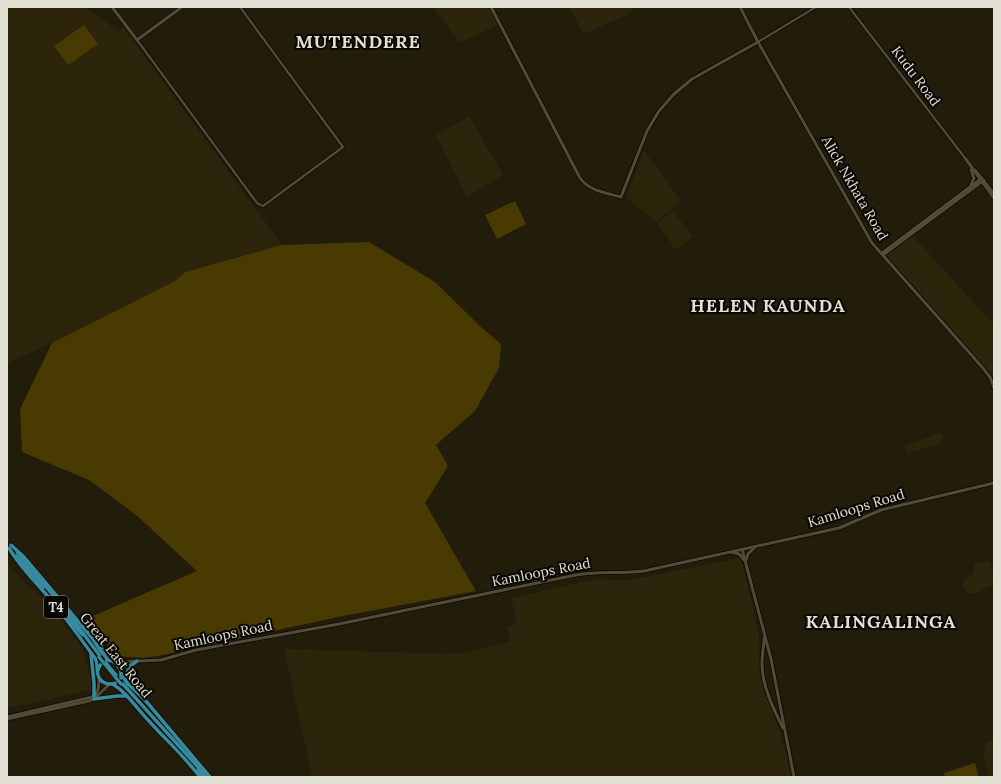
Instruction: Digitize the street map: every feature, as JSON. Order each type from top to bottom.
[{"type":"main road","points":[[112,7],[137,40],[182,7]]},
{"type":"main road","points":[[491,7],[580,178],[590,187],[621,197],[647,131],[655,117],[678,89],[692,79],[758,42]]},
{"type":"main road","name":"Alick Nkhata Road","points":[[740,7],[758,42],[874,246],[982,366],[994,388]]},
{"type":"main road","points":[[965,158],[974,178],[970,187]]},
{"type":"main road","name":"Kudu Road","points":[[965,158],[994,194]]},
{"type":"main road","points":[[882,254],[982,180]]},
{"type":"main road","points":[[882,254],[970,187],[982,180]]},
{"type":"main road","name":"Kudu Road","points":[[982,180],[994,198]]},
{"type":"main road","name":"Kamloops Road","points":[[114,662],[160,660],[196,650],[339,624],[576,575],[598,572],[625,573],[644,571],[838,528],[881,510],[994,484]]},
{"type":"main road","name":"Great East Road","points":[[7,541],[18,562],[78,634],[97,661],[98,670]]},
{"type":"main road","name":"Great East Road","points":[[9,546],[23,556],[93,639],[109,661]]},
{"type":"main road","name":"Great East Road","points":[[9,546],[99,656],[204,777]]},
{"type":"main road","points":[[746,564],[748,554],[755,547],[760,546]]},
{"type":"main road","points":[[742,549],[765,634],[794,777]]},
{"type":"main road","points":[[731,552],[735,552],[742,557],[746,564]]},
{"type":"main road","points":[[765,634],[762,664],[765,686],[785,734]]},
{"type":"main road","points":[[93,639],[111,657],[122,662]]},
{"type":"main road","points":[[90,652],[94,683],[94,699]]},
{"type":"main road","points":[[94,699],[99,689],[98,670],[102,664],[109,661],[114,662],[118,665],[121,673]]},
{"type":"main road","points":[[94,699],[101,690],[116,681],[126,666],[136,662]]},
{"type":"main road","points":[[130,686],[127,680],[127,674],[130,667],[136,662]]},
{"type":"main road","name":"Great East Road","points":[[121,673],[130,686],[145,700],[210,777]]},
{"type":"main road","points":[[99,678],[103,682],[111,684]]},
{"type":"main road","name":"Great East Road","points":[[122,683],[207,777]]},
{"type":"main road","name":"Great East Road","points":[[111,684],[118,687],[190,764],[200,777]]},
{"type":"main road","points":[[7,718],[94,699],[126,696]]},
{"type":"street","points":[[137,40],[257,203],[263,206],[344,147],[240,7]]},
{"type":"street","points":[[758,42],[816,7]]},
{"type":"street","name":"Kudu Road","points":[[849,7],[965,158]]},
{"type":"shaded area","points":[[7,7],[85,7],[118,31],[124,28],[282,245],[185,272],[175,281],[52,343],[7,363]]},
{"type":"shaded area","points":[[490,7],[499,24],[460,43],[434,8]]},
{"type":"shaded area","points":[[569,7],[637,7],[628,14],[584,34]]},
{"type":"shaded area","points":[[84,25],[98,44],[68,65],[54,46]]},
{"type":"shaded area","points":[[469,116],[503,175],[467,197],[436,135]]},
{"type":"shaded area","points":[[644,150],[681,201],[657,221],[626,198]]},
{"type":"shaded area","points":[[515,201],[526,224],[497,239],[485,215]]},
{"type":"shaded area","points":[[673,211],[693,237],[676,250],[657,223]]},
{"type":"shaded area","points":[[911,234],[994,325],[994,377],[886,255]]},
{"type":"shaded area","points":[[369,242],[435,282],[482,328],[501,344],[499,368],[475,411],[436,445],[448,466],[425,503],[476,591],[338,617],[158,656],[143,658],[117,656],[86,619],[197,571],[135,514],[89,480],[22,452],[20,409],[52,343],[175,281],[185,272],[282,245]]},
{"type":"shaded area","points":[[938,434],[942,435],[942,443],[907,454],[904,446]]},
{"type":"shaded area","points":[[741,558],[759,633],[760,677],[780,732],[792,777],[312,777],[284,649],[457,654],[510,642],[507,627],[517,624],[511,598],[597,579],[629,580]]},
{"type":"shaded area","points":[[990,561],[994,575],[994,585],[982,589],[982,591],[977,593],[968,593],[963,586],[963,582],[974,573],[975,564]]},
{"type":"shaded area","points":[[7,563],[24,582],[45,600],[82,647],[93,684],[92,689],[7,708]]},
{"type":"shaded area","points":[[994,740],[994,777],[990,777],[983,756],[986,742]]},
{"type":"shaded area","points":[[975,763],[979,777],[945,777],[944,773]]},
{"type":"district","name":"MUTENDERE","points":[[358,41]]},
{"type":"district","name":"HELEN KAUNDA","points":[[768,305]]},
{"type":"district","name":"KALINGALINGA","points":[[881,621]]}]
